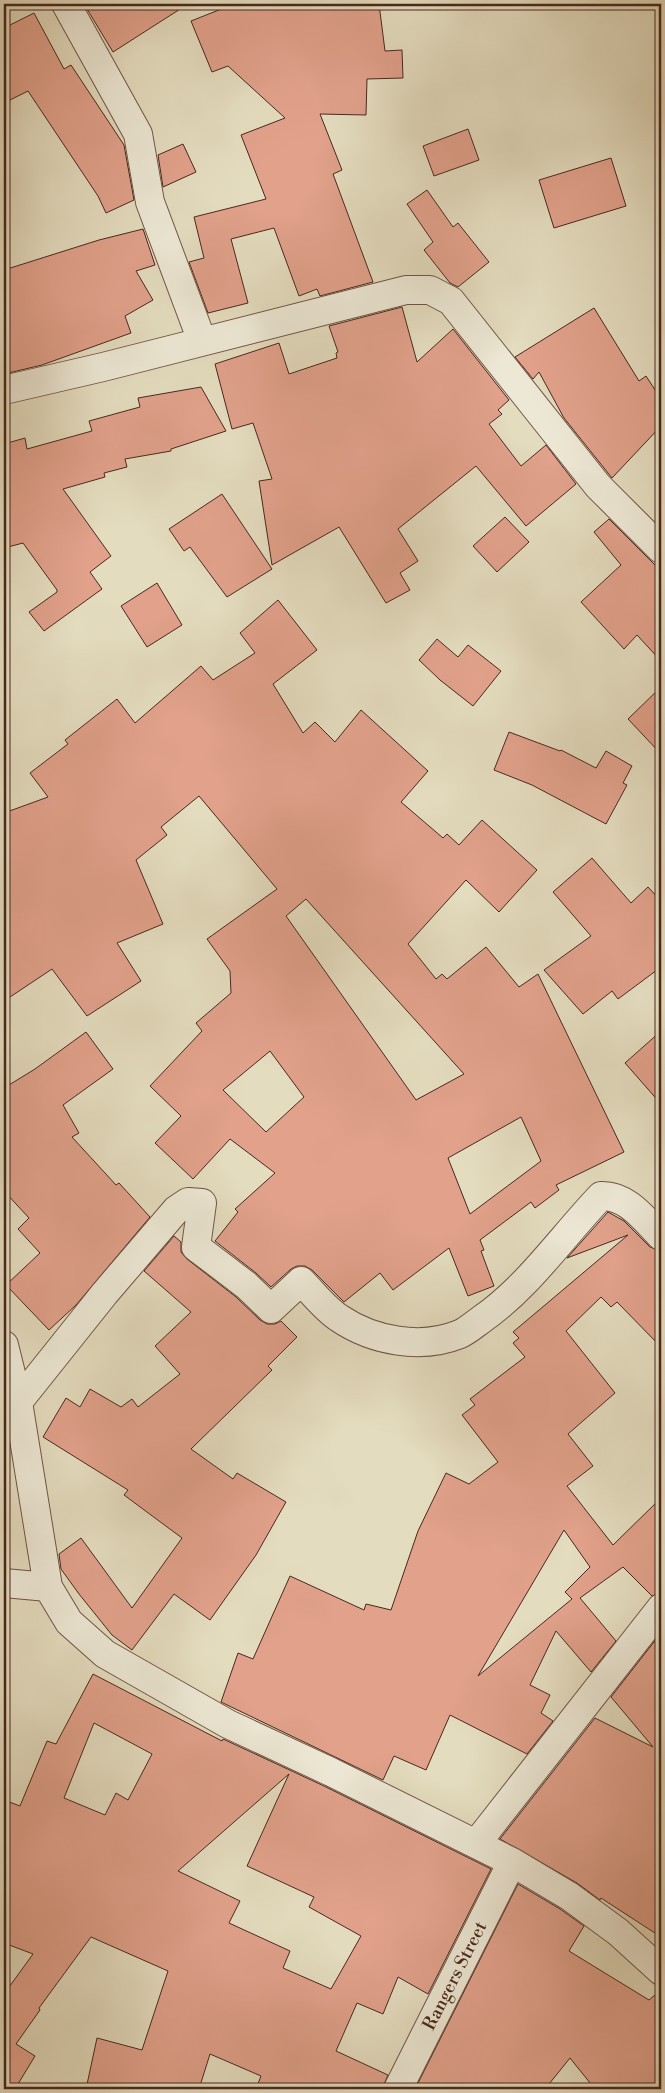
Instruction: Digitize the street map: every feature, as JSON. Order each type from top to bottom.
[{"type":"street","points":[[66,4],[138,134],[150,202],[202,341]]},
{"type":"street","points":[[4,390],[103,367],[406,290],[430,290],[451,301],[598,486],[661,549]]},
{"type":"street","points":[[18,1402],[105,1293],[176,1210],[188,1202],[202,1203],[196,1247],[246,1285],[271,1309],[301,1281],[338,1318],[364,1332],[396,1341],[429,1341],[460,1334],[491,1312],[535,1273],[601,1196],[612,1196],[625,1201],[661,1236]]},
{"type":"street","points":[[4,1345],[18,1402],[48,1587],[69,1622],[105,1654],[228,1724],[512,1862],[569,1896],[618,1932],[661,1971]]},
{"type":"street","points":[[4,1583],[48,1587]]},
{"type":"street","points":[[476,1844],[661,1608]]},
{"type":"street","name":"Rangers Street","points":[[398,2089],[512,1862]]},
{"type":"building","points":[[84,4],[188,4],[113,52]]},
{"type":"building","points":[[234,4],[379,4],[385,51],[402,50],[403,78],[367,79],[366,115],[320,114],[342,170],[333,174],[373,282],[320,296],[317,289],[299,296],[274,228],[231,239],[248,303],[208,313],[189,262],[204,258],[194,217],[266,199],[241,135],[285,118],[228,66],[212,72],[191,21]]},
{"type":"building","points":[[34,13],[64,69],[71,65],[124,145],[134,200],[106,213],[98,196],[28,91],[4,103],[4,28]]},
{"type":"building","points":[[468,129],[479,160],[434,176],[423,146]]},
{"type":"building","points":[[183,144],[196,172],[163,187],[158,155]]},
{"type":"building","points":[[611,158],[626,206],[554,228],[539,180]]},
{"type":"building","points":[[427,190],[453,227],[458,223],[489,262],[458,287],[450,283],[424,250],[433,242],[407,204]]},
{"type":"building","points":[[143,229],[155,265],[136,271],[153,300],[125,316],[131,333],[42,365],[4,374],[4,270],[99,240]]},
{"type":"building","points":[[402,307],[417,362],[453,329],[509,400],[498,410],[502,414],[489,424],[521,466],[546,445],[576,484],[526,526],[476,466],[398,529],[418,561],[400,573],[410,590],[386,603],[339,527],[272,565],[259,481],[272,479],[253,423],[232,429],[215,364],[279,343],[289,374],[337,358],[336,353],[338,352],[329,326]]},
{"type":"building","points":[[594,308],[639,381],[646,376],[661,399],[661,426],[612,478],[564,418],[539,372],[533,379],[515,357]]},
{"type":"building","points":[[201,387],[226,431],[171,449],[171,451],[125,459],[127,467],[104,473],[105,477],[63,489],[111,556],[90,572],[102,589],[44,631],[29,612],[57,592],[57,590],[23,543],[4,548],[4,444],[25,438],[27,449],[92,431],[89,421],[140,407],[138,398]]},
{"type":"building","points":[[222,494],[272,569],[227,597],[190,547],[184,551],[169,529]]},
{"type":"building","points":[[505,517],[529,542],[497,572],[473,546]]},
{"type":"building","points":[[609,519],[661,571],[661,661],[637,635],[624,649],[581,602],[621,565],[594,532]]},
{"type":"building","points":[[157,583],[182,625],[147,647],[121,606]]},
{"type":"building","points":[[278,600],[317,650],[273,684],[303,733],[315,722],[335,742],[361,710],[428,771],[401,802],[443,838],[447,834],[459,845],[482,820],[537,870],[499,912],[466,880],[408,944],[436,979],[442,974],[447,979],[486,947],[519,987],[538,974],[624,1152],[556,1185],[559,1190],[535,1208],[531,1202],[480,1240],[484,1250],[481,1251],[494,1286],[468,1296],[449,1248],[393,1290],[380,1273],[344,1302],[312,1270],[305,1266],[297,1266],[291,1269],[271,1287],[215,1241],[238,1212],[235,1209],[275,1173],[230,1139],[193,1179],[155,1143],[181,1116],[150,1086],[202,1031],[196,1023],[231,993],[230,971],[207,939],[277,889],[199,796],[161,827],[167,835],[136,860],[163,924],[117,943],[141,981],[87,1016],[52,969],[4,1001],[4,813],[48,797],[30,773],[68,744],[65,740],[117,699],[135,723],[201,666],[213,680],[255,653],[240,633]],"holes":[[[306,899],[464,1074],[416,1100],[286,916]],[[270,1051],[304,1097],[266,1132],[223,1090]],[[521,1117],[541,1161],[470,1214],[448,1158]]]},
{"type":"building","points":[[437,639],[458,657],[468,645],[501,671],[473,706],[440,680],[419,660]]},
{"type":"building","points":[[661,687],[661,754],[628,719]]},
{"type":"building","points":[[509,732],[561,750],[596,768],[606,751],[632,766],[623,783],[627,785],[606,824],[532,785],[494,770]]},
{"type":"building","points":[[592,858],[631,903],[648,887],[661,901],[661,967],[618,999],[612,991],[583,1014],[544,970],[591,936],[553,892]]},
{"type":"building","points":[[661,1031],[661,1104],[625,1063]]},
{"type":"building","points":[[86,1032],[113,1069],[63,1105],[79,1133],[72,1137],[116,1185],[119,1183],[150,1217],[76,1305],[49,1330],[6,1285],[40,1253],[18,1229],[29,1218],[4,1191],[4,1088],[35,1069]]},
{"type":"building","points":[[608,1212],[624,1221],[650,1247],[661,1251],[661,1347],[617,1302],[611,1307],[601,1297],[566,1331],[615,1393],[568,1434],[593,1466],[567,1486],[613,1545],[661,1498],[661,1593],[652,1596],[623,1567],[580,1598],[616,1641],[591,1672],[556,1631],[530,1685],[550,1695],[541,1713],[553,1721],[527,1754],[450,1715],[426,1770],[394,1756],[383,1780],[221,1702],[238,1653],[253,1659],[290,1576],[364,1610],[366,1604],[391,1610],[418,1531],[446,1473],[469,1484],[498,1462],[462,1415],[475,1405],[470,1399],[525,1357],[513,1343],[519,1338],[513,1332],[628,1235],[567,1258]],"holes":[[[564,1530],[590,1567],[565,1592],[572,1599],[478,1676]]]},
{"type":"building","points":[[174,1236],[181,1242],[181,1252],[187,1259],[236,1297],[260,1320],[267,1324],[275,1324],[281,1321],[297,1337],[268,1366],[272,1370],[191,1449],[233,1479],[237,1473],[286,1502],[256,1555],[210,1620],[174,1594],[132,1650],[112,1635],[79,1594],[61,1569],[59,1554],[81,1538],[132,1608],[182,1538],[124,1495],[128,1490],[43,1437],[66,1398],[80,1407],[90,1389],[121,1407],[132,1399],[138,1407],[180,1374],[155,1346],[191,1312],[144,1271]]},
{"type":"building","points":[[661,1633],[661,1937],[601,1898],[600,1900],[577,1883],[500,1839],[595,1718],[653,1747],[611,1697]]},
{"type":"building","points":[[93,1674],[222,1741],[223,1739],[324,1786],[491,1869],[428,1994],[398,1977],[383,2014],[357,2003],[336,2051],[388,2075],[382,2089],[256,2089],[261,2076],[210,2054],[199,2089],[86,2089],[97,2038],[142,2050],[168,1971],[91,1937],[39,2008],[40,2010],[16,2044],[35,2056],[15,2089],[4,2089],[4,1994],[33,1954],[4,1943],[4,1800],[20,1806],[47,1741],[56,1744]],"holes":[[[94,1723],[152,1754],[128,1800],[116,1793],[105,1815],[64,1798]],[[289,1774],[247,1866],[314,1897],[309,1907],[361,1936],[331,1989],[283,1968],[290,1951],[229,1923],[240,1901],[178,1871]]]},
{"type":"building","points":[[518,1884],[584,1926],[569,1951],[649,2000],[661,1990],[661,2089],[595,2089],[570,2058],[545,2089],[415,2089]]}]
